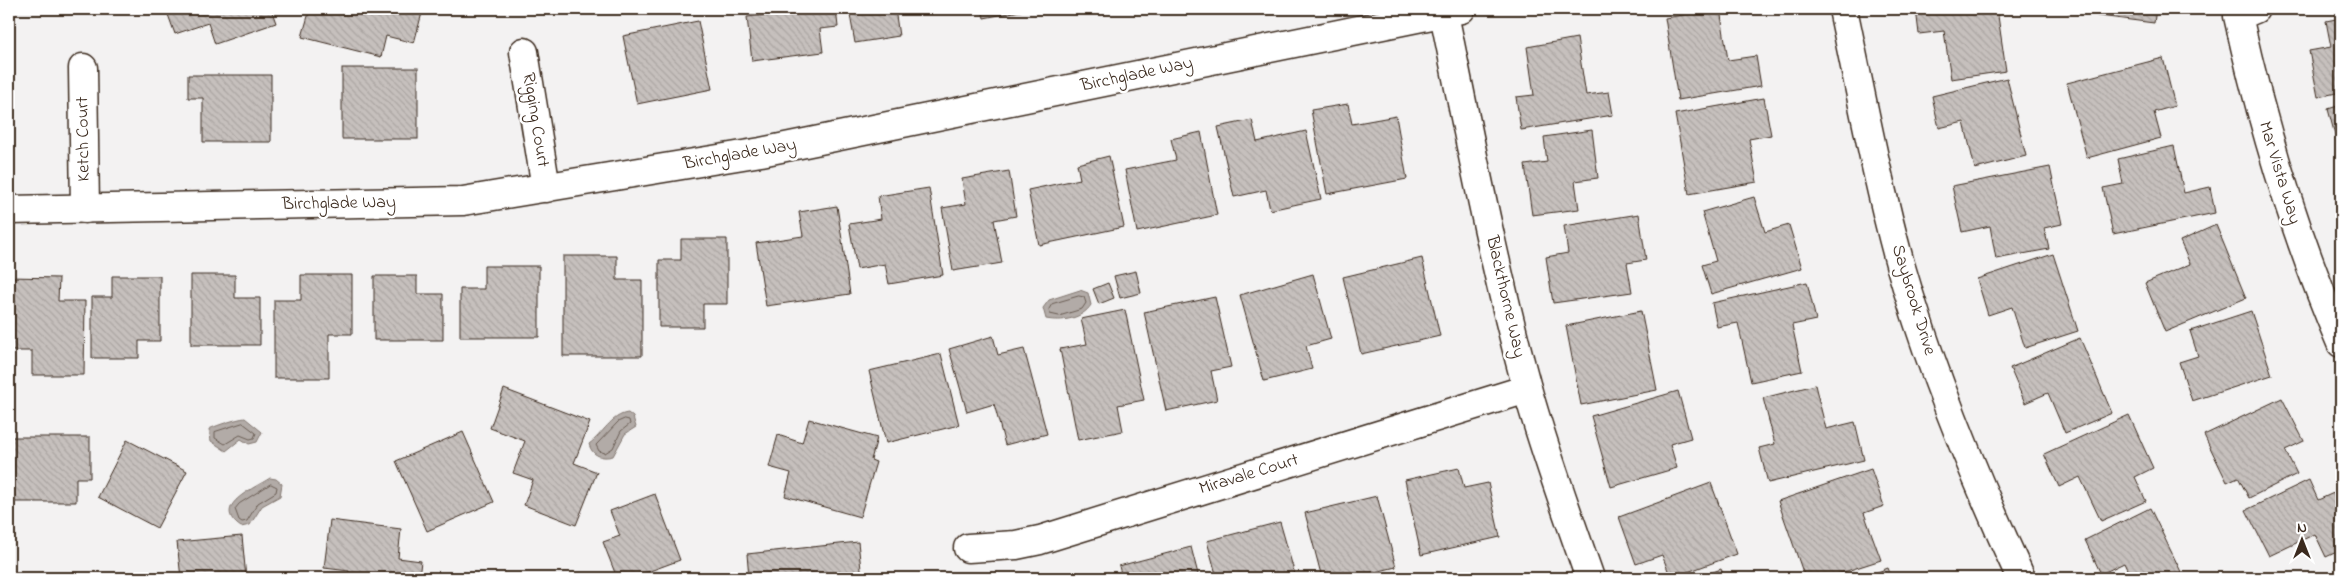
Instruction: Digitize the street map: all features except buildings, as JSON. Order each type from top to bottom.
[{"type":"street","name":"Saybrook Drive","points":[[1844,9],[1870,136],[1906,282],[1930,356],[1975,479],[2021,578]]},
{"type":"street","name":"Mar Vista Way","points":[[2255,9],[2238,16],[2256,96],[2278,174],[2313,277],[2341,343]]},
{"type":"street","name":"Birchglade Way","points":[[9,210],[462,201],[762,152],[1449,10]]},
{"type":"street","name":"Blackthorne Way","points":[[1449,10],[1495,262],[1527,389],[1546,453],[1590,578]]},
{"type":"street","name":"Rigging Court","points":[[524,52],[546,188]]},
{"type":"street","name":"Ketch Court","points":[[83,68],[85,209]]},
{"type":"street","name":"Miravale Court","points":[[968,548],[1016,545],[1040,540],[1527,389]]},
{"type":"water","points":[[1080,290],[1088,293],[1091,305],[1087,310],[1082,314],[1065,320],[1046,319],[1043,308],[1049,300]]},
{"type":"water","points":[[628,413],[633,417],[636,427],[625,434],[613,456],[601,457],[595,454],[589,444],[617,417]]},
{"type":"water","points":[[245,418],[262,432],[257,442],[249,444],[241,439],[226,451],[211,441],[209,429]]},
{"type":"water","points":[[270,478],[276,479],[282,484],[280,496],[262,506],[250,525],[241,527],[233,519],[230,512],[232,505],[245,493]]}]
